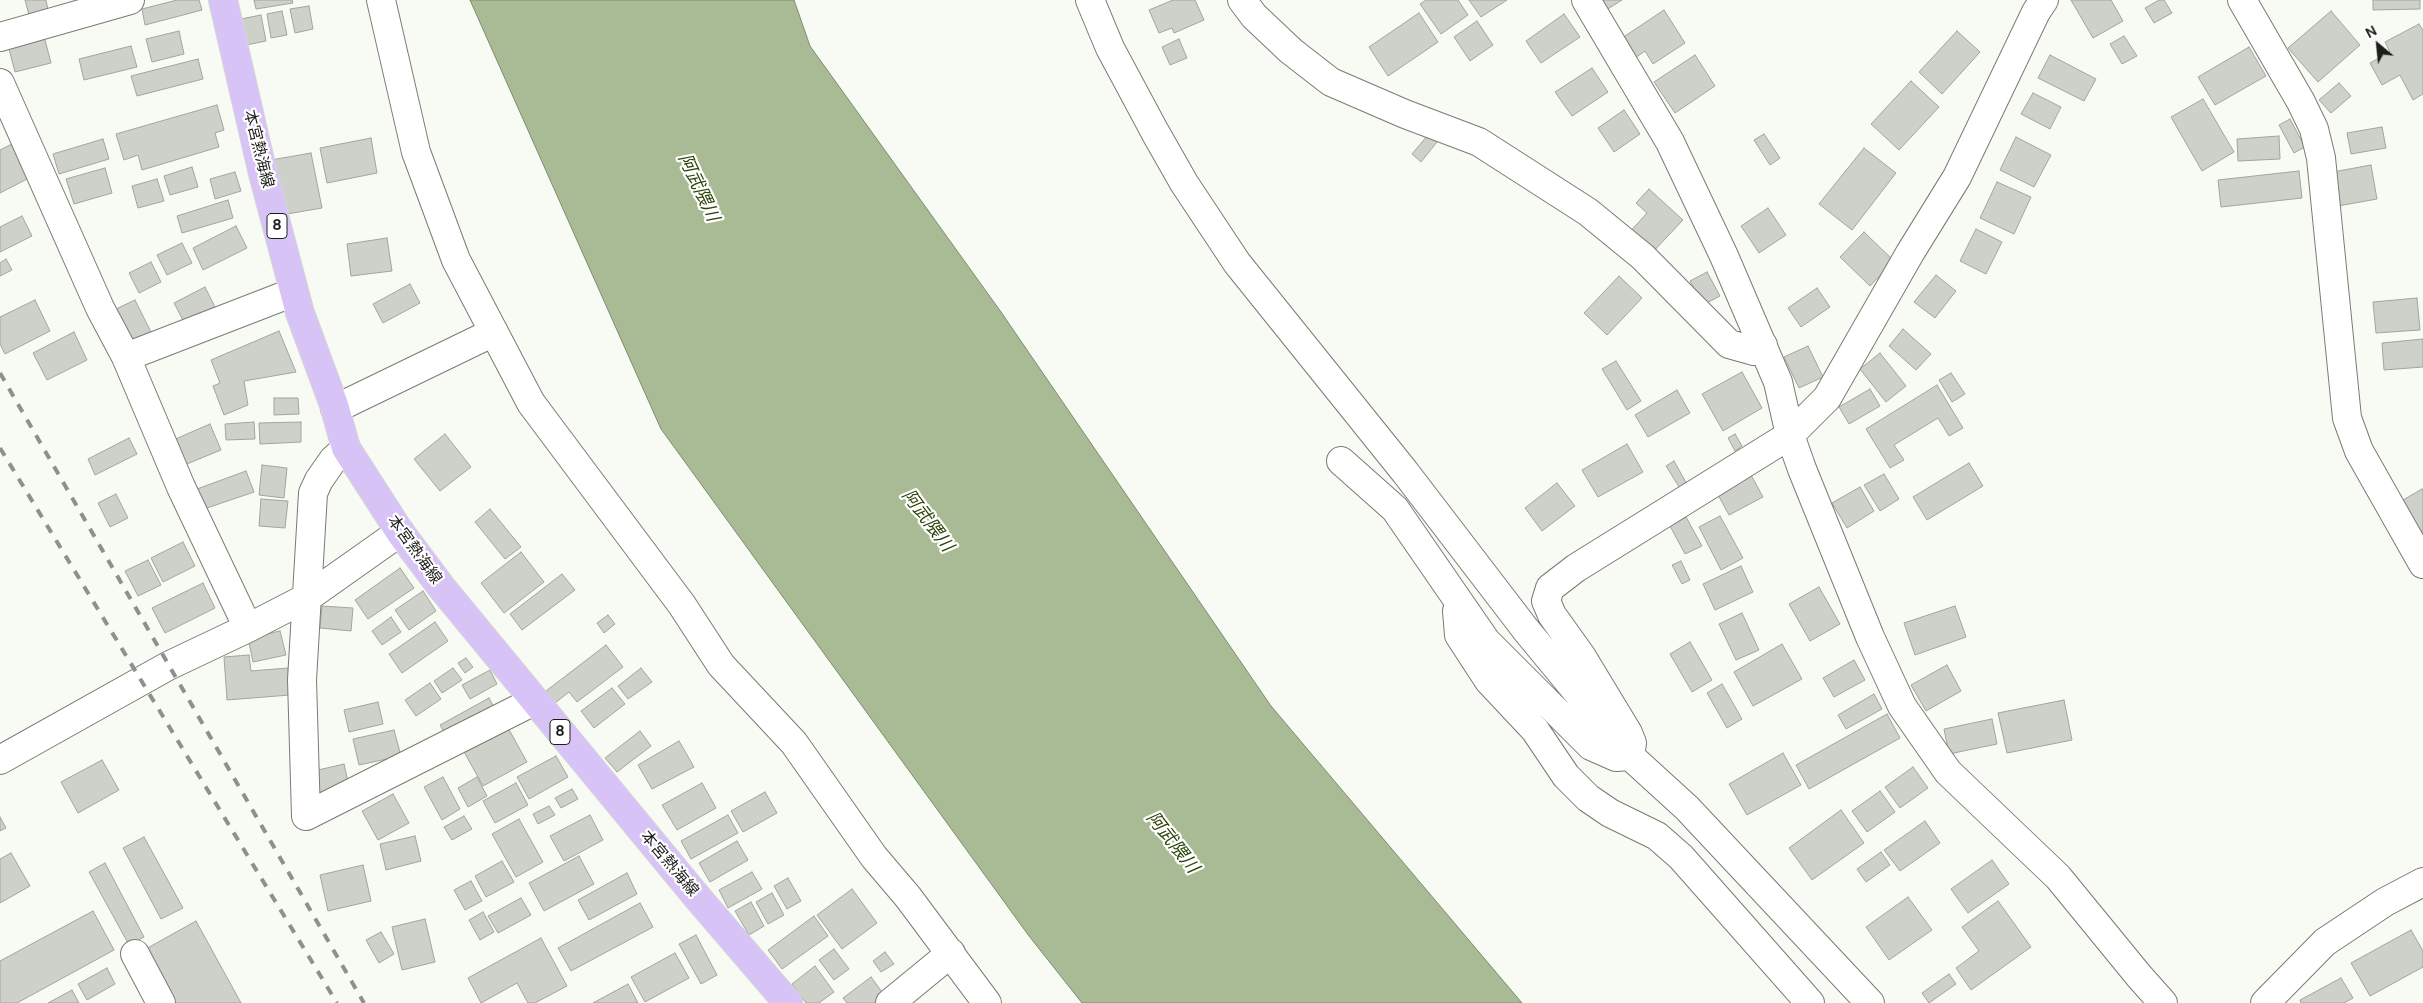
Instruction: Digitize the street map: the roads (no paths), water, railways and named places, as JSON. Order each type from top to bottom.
[{"type":"main road","name":"本宮熱海線","points":[[223,0],[263,174],[294,292],[335,409],[346,448],[400,532],[534,701],[696,897],[788,1003]]},
{"type":"street","points":[[0,37],[130,0]]},
{"type":"street","points":[[381,0],[416,152],[456,260],[531,402],[682,605],[721,665],[794,743],[874,857],[951,952],[987,1003]]},
{"type":"street","points":[[1090,0],[1110,48],[1155,132],[1184,182],[1237,263],[1405,472],[1526,630],[1630,756],[1687,808],[1870,1003]]},
{"type":"street","points":[[1242,0],[1254,16],[1291,51],[1331,82],[1413,117],[1479,142],[1547,184],[1602,223],[1650,263],[1729,344],[1754,351],[1763,345]]},
{"type":"street","points":[[1586,0],[1670,142],[1724,256],[1778,382],[1790,435],[1870,637],[1902,706],[1948,772],[2058,877],[2163,1003]]},
{"type":"street","points":[[1630,756],[1632,743],[1628,733],[1582,658],[1552,615],[1546,601],[1550,588],[1576,568],[1790,435],[1827,398],[1910,253],[1958,177],[2036,12],[2044,0]]},
{"type":"street","points":[[2242,0],[2301,102],[2314,130],[2321,158],[2347,418],[2361,455],[2423,564]]},
{"type":"street","points":[[0,83],[100,308],[126,357],[181,488],[248,628]]},
{"type":"street","points":[[126,357],[294,292]]},
{"type":"street","points":[[335,409],[494,332]]},
{"type":"street","points":[[346,448],[333,460],[319,480],[313,493],[302,680],[306,816],[534,701]]},
{"type":"street","points":[[1341,461],[1395,509],[1486,641],[1591,746],[1616,757],[1630,756]]},
{"type":"street","points":[[0,760],[168,666],[308,597],[400,532]]},
{"type":"street","points":[[1458,602],[1456,616],[1458,635],[1489,681],[1535,730],[1566,776],[1603,808],[1656,836],[1682,857],[1810,1003]]},
{"type":"street","points":[[2265,1003],[2325,942],[2385,902],[2423,882]]},
{"type":"street","points":[[890,1003],[951,952]]},
{"type":"street","points":[[135,954],[161,1003]]},
{"type":"water","name":"阿武隈川","points":[[470,0],[794,0],[810,46],[1001,312],[1271,706],[1522,1003],[1082,1003],[1029,936],[661,429]]},
{"type":"railway","points":[[0,373],[364,1003]]},
{"type":"railway","points":[[0,448],[337,1003]]}]
